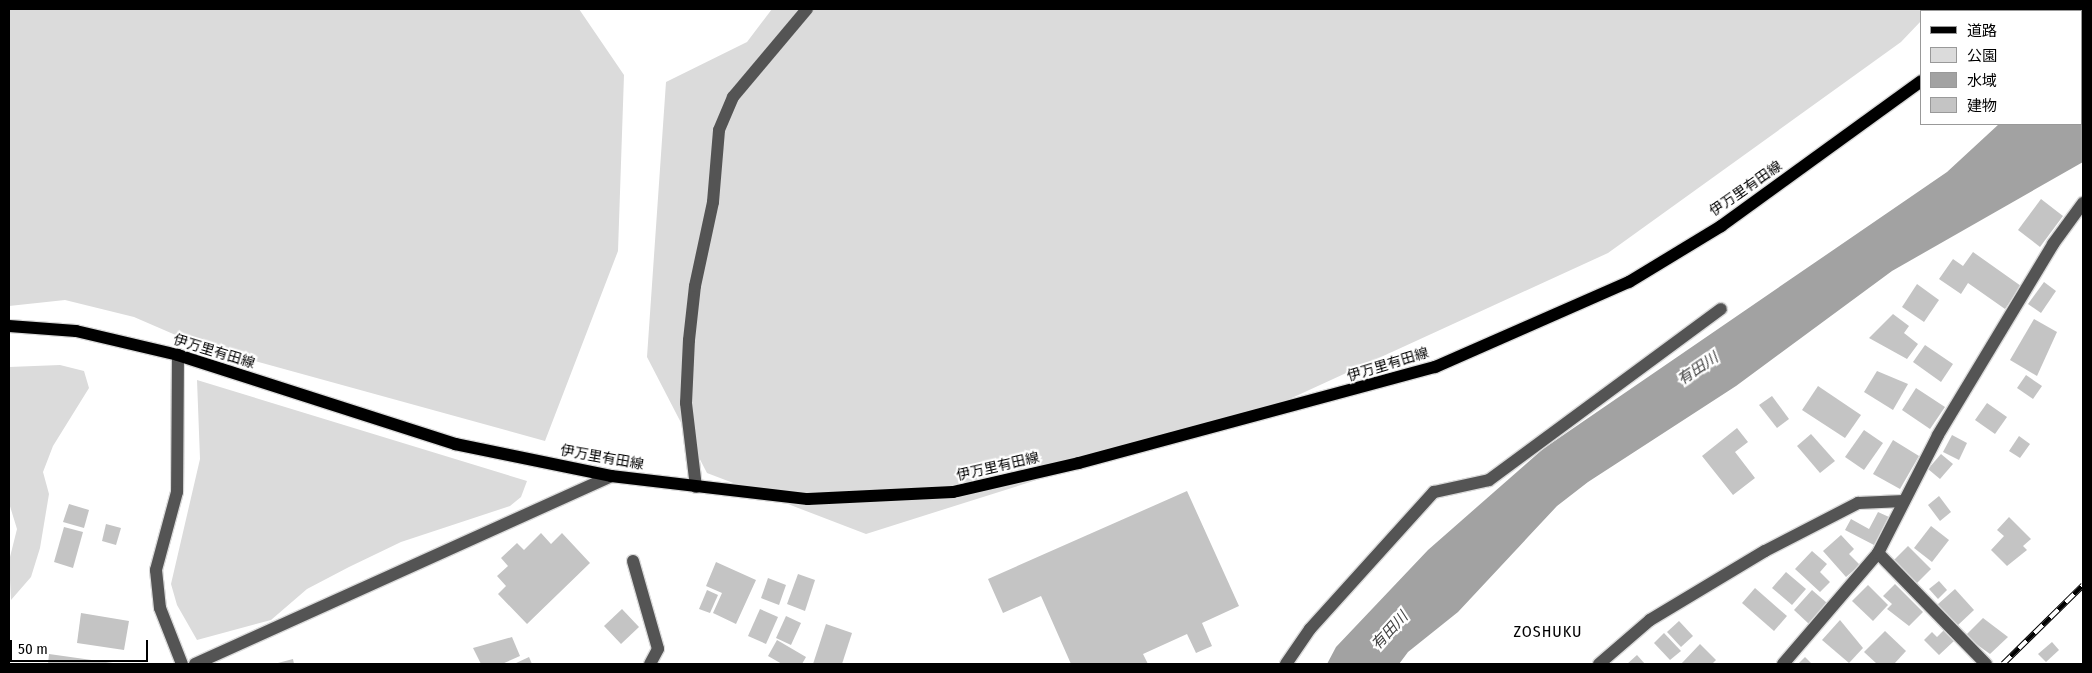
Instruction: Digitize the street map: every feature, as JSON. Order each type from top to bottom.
[{"type":"main road","name":"伊万里有田線","points":[[9,326],[76,331],[178,355],[454,444],[611,476],[808,499],[953,492],[1078,463],[1435,367],[1629,282],[1721,226],[1920,82]]},
{"type":"street","points":[[696,487],[686,403],[689,340],[713,202],[719,130],[733,97],[807,9]]},
{"type":"street","points":[[1783,664],[1878,553],[1938,435],[2053,244],[2083,203]]},
{"type":"street","points":[[1286,664],[1310,629],[1434,492],[1489,480],[1721,309]]},
{"type":"street","points":[[178,355],[177,492],[156,570],[160,608],[182,664]]},
{"type":"street","points":[[195,664],[611,476]]},
{"type":"street","points":[[1599,664],[1650,620],[1773,547],[1858,503],[1904,501]]},
{"type":"street","points":[[1878,553],[1986,664]]},
{"type":"street","points":[[633,562],[658,649],[650,664]]},
{"type":"green space","points":[[9,9],[579,9],[624,75],[618,251],[545,441],[201,346],[134,317],[65,300],[9,306]]},
{"type":"green space","points":[[772,9],[1932,9],[1920,10],[1920,22],[1901,42],[1608,253],[1283,402],[866,534],[707,473],[647,357],[666,82],[747,42]]},
{"type":"green space","points":[[60,365],[84,371],[89,388],[53,446],[43,472],[49,494],[40,548],[31,577],[11,600],[9,561],[17,529],[9,503],[9,367]]},
{"type":"green space","points":[[197,380],[527,481],[521,497],[510,506],[401,542],[307,589],[271,620],[197,640],[177,605],[171,584],[200,459]]},
{"type":"water","name":"有田川","points":[[2083,49],[2083,162],[1892,271],[1736,386],[1588,482],[1557,506],[1458,612],[1408,652],[1399,664],[1327,664],[1336,647],[1428,550],[1543,449],[1947,172],[1998,125],[2082,125]]},
{"type":"building","points":[[2041,199],[2063,216],[2040,247],[2018,230]]},
{"type":"building","points":[[1973,252],[2021,286],[2005,309],[1968,283],[1961,294],[1939,279],[1953,259],[1963,266]]},
{"type":"building","points":[[2044,282],[2056,291],[2041,313],[2028,304]]},
{"type":"building","points":[[1917,284],[1939,300],[1924,322],[1902,307]]},
{"type":"building","points":[[1893,314],[1909,326],[1904,333],[1918,344],[1907,359],[1869,338]]},
{"type":"building","points":[[2034,319],[2057,332],[2037,376],[2010,360]]},
{"type":"building","points":[[1925,345],[1953,364],[1941,382],[1913,362]]},
{"type":"building","points":[[1877,371],[1908,384],[1893,410],[1864,392]]},
{"type":"building","points":[[2026,375],[2042,386],[2033,399],[2017,388]]},
{"type":"building","points":[[1818,386],[1861,415],[1845,438],[1802,410]]},
{"type":"building","points":[[1916,388],[1945,407],[1930,429],[1902,410]]},
{"type":"building","points":[[1772,396],[1789,419],[1777,428],[1759,405]]},
{"type":"building","points":[[1987,403],[2007,417],[1995,434],[1975,420]]},
{"type":"building","points":[[1737,428],[1748,442],[1735,452],[1755,478],[1733,495],[1702,456]]},
{"type":"building","points":[[1864,430],[1883,443],[1864,470],[1845,457]]},
{"type":"building","points":[[1811,434],[1835,461],[1820,473],[1797,446]]},
{"type":"building","points":[[1952,435],[1967,443],[1959,460],[1943,452]]},
{"type":"building","points":[[2019,436],[2030,444],[2020,458],[2009,451]]},
{"type":"building","points":[[1893,440],[1919,456],[1900,489],[1873,474]]},
{"type":"building","points":[[1941,454],[1953,464],[1940,479],[1928,469]]},
{"type":"building","points":[[1187,491],[1239,606],[1202,623],[1212,646],[1196,653],[1187,634],[1143,654],[1148,664],[1071,664],[1041,596],[1003,613],[988,579]]},
{"type":"building","points":[[1939,496],[1951,512],[1940,521],[1928,505]]},
{"type":"building","points":[[69,504],[89,510],[84,528],[63,522]]},
{"type":"building","points":[[1878,512],[1889,517],[1874,545],[1845,530],[1851,519],[1869,529]]},
{"type":"building","points":[[2009,517],[2031,539],[2023,546],[2027,550],[2007,566],[1991,550],[2004,536],[1997,530]]},
{"type":"building","points":[[106,524],[121,528],[116,545],[102,541]]},
{"type":"building","points":[[1931,526],[1949,540],[1932,562],[1914,548]]},
{"type":"building","points":[[64,527],[83,532],[73,568],[54,562]]},
{"type":"building","points":[[541,533],[551,544],[562,533],[590,563],[527,624],[498,594],[506,586],[497,576],[508,566],[501,558],[517,543],[524,550]]},
{"type":"building","points":[[1841,535],[1854,549],[1849,554],[1860,565],[1846,577],[1823,551]]},
{"type":"building","points":[[1908,546],[1931,569],[1915,585],[1892,562]]},
{"type":"building","points":[[1812,551],[1827,564],[1820,572],[1830,582],[1820,592],[1795,569]]},
{"type":"building","points":[[716,562],[756,580],[736,624],[713,613],[722,593],[706,586]]},
{"type":"building","points":[[1786,572],[1806,589],[1792,605],[1772,588]]},
{"type":"building","points":[[798,574],[815,580],[805,611],[787,604]]},
{"type":"building","points":[[768,578],[786,585],[779,605],[761,598]]},
{"type":"building","points":[[1939,581],[1947,590],[1938,599],[1929,589]]},
{"type":"building","points":[[1895,584],[1923,612],[1909,626],[1887,609],[1892,604],[1883,596]]},
{"type":"building","points":[[1868,585],[1888,605],[1873,621],[1852,601]]},
{"type":"building","points":[[1755,588],[1787,616],[1774,631],[1742,603]]},
{"type":"building","points":[[1955,589],[1974,610],[1957,626],[1937,605]]},
{"type":"building","points":[[707,590],[718,595],[710,613],[699,609]]},
{"type":"building","points":[[1812,590],[1827,603],[1809,624],[1794,610]]},
{"type":"building","points":[[622,609],[639,627],[621,644],[604,626]]},
{"type":"building","points":[[760,609],[778,617],[766,644],[748,636]]},
{"type":"building","points":[[81,613],[129,621],[124,650],[77,643]]},
{"type":"building","points":[[786,616],[801,623],[791,645],[776,638]]},
{"type":"building","points":[[1983,618],[2008,637],[1990,654],[1965,636]]},
{"type":"building","points":[[1840,620],[1863,648],[1849,663],[1822,640]]},
{"type":"building","points":[[1679,621],[1693,636],[1681,647],[1667,632]]},
{"type":"building","points":[[826,624],[852,633],[842,664],[813,664]]},
{"type":"building","points":[[1944,630],[1954,641],[1939,655],[1924,640],[1932,632],[1937,637]]},
{"type":"building","points":[[1885,631],[1906,651],[1894,664],[1877,664],[1864,652]]},
{"type":"building","points":[[1664,633],[1681,651],[1670,660],[1654,643]]},
{"type":"building","points":[[512,637],[520,656],[502,664],[481,664],[473,648]]},
{"type":"building","points":[[777,640],[806,657],[802,664],[782,664],[768,656]]},
{"type":"building","points":[[2052,642],[2059,650],[2046,662],[2038,654]]},
{"type":"building","points":[[1700,644],[1716,660],[1712,664],[1681,664]]},
{"type":"building","points":[[49,654],[113,663],[113,664],[48,664]]},
{"type":"building","points":[[1637,655],[1645,664],[1627,664]]},
{"type":"building","points":[[529,657],[532,664],[514,664]]},
{"type":"building","points":[[1805,657],[1812,664],[1798,664]]},
{"type":"building","points":[[293,659],[294,664],[274,664]]},
{"type":"railway","points":[[2003,664],[2083,585]]},
{"type":"district","name":"ZOSHUKU","points":[[1548,632]]}]
